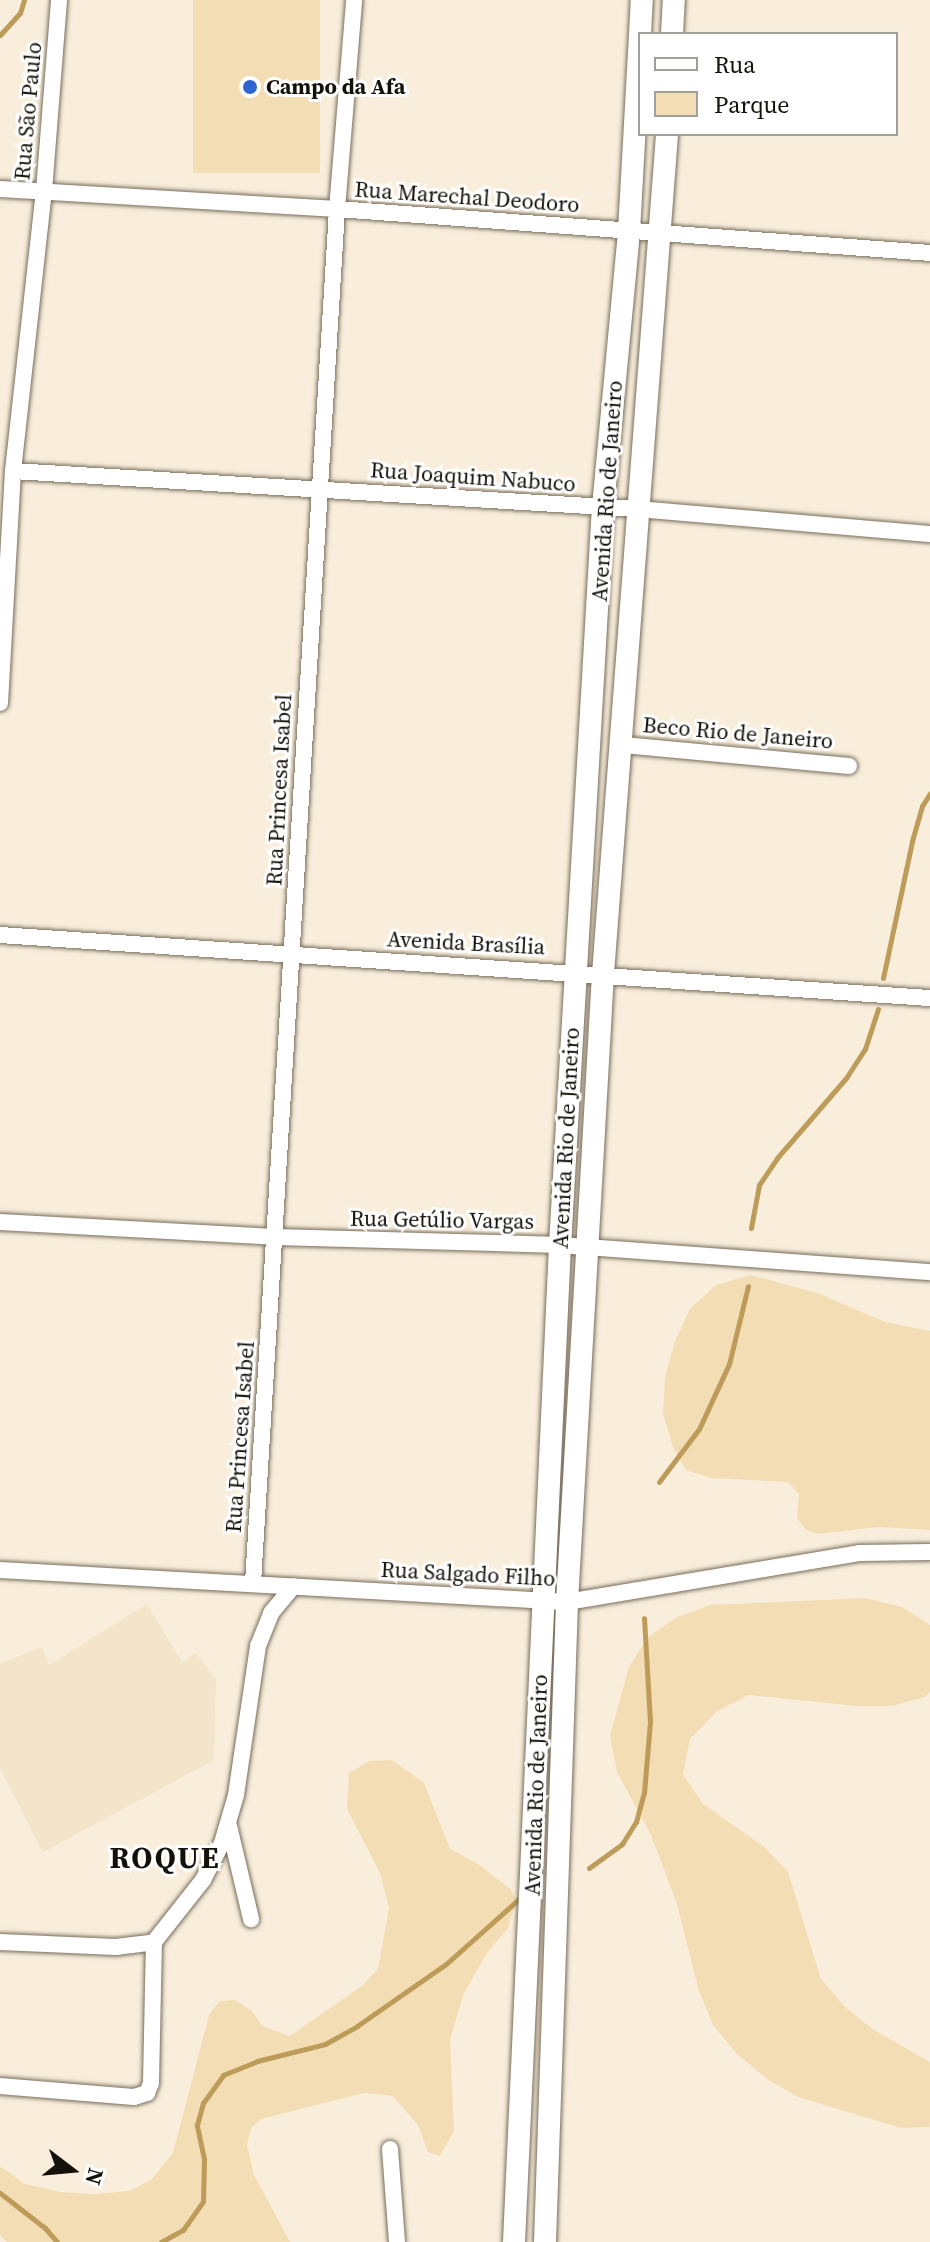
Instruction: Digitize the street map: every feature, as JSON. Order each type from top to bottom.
[{"type":"main road","name":"Avenida Rio de Janeiro","points":[[640,32],[642,0]]},
{"type":"main road","points":[[672,32],[674,0]]},
{"type":"main road","name":"Avenida Rio de Janeiro","points":[[514,2242],[560,1245],[603,507],[629,231],[638,71]]},
{"type":"main road","name":"Avenida Rio de Janeiro","points":[[545,2242],[567,1602],[603,974],[623,745],[637,509],[662,234],[667,136]]},
{"type":"street","name":"Rua São Paulo","points":[[0,703],[13,471],[44,191],[59,0]]},
{"type":"street","name":"Rua Princesa Isabel","points":[[253,1583],[319,489],[354,0]]},
{"type":"street","name":"Rua Marechal Deodoro","points":[[0,189],[337,209],[930,253]]},
{"type":"street","name":"Rua Joaquim Nabuco","points":[[13,471],[637,509],[930,534]]},
{"type":"street","name":"Beco Rio de Janeiro","points":[[623,745],[849,766]]},
{"type":"street","name":"Avenida Brasília","points":[[0,935],[930,998]]},
{"type":"street","name":"Rua Getúlio Vargas","points":[[0,1222],[275,1237],[588,1246],[930,1272]]},
{"type":"street","name":"Rua Salgado Filho","points":[[0,1570],[567,1602],[859,1553],[930,1552]]},
{"type":"street","points":[[0,2086],[117,2096],[147,2093],[151,2083],[154,1942],[203,1880],[228,1824],[236,1795],[258,1646],[271,1613],[294,1586]]},
{"type":"street","points":[[228,1824],[251,1919]]},
{"type":"street","points":[[0,1942],[116,1947],[154,1942]]},
{"type":"street","points":[[390,2149],[397,2242]]},
{"type":"shaded area","points":[[147,1604],[182,1662],[196,1653],[216,1679],[214,1760],[43,1852],[0,1768],[0,1664],[42,1647],[49,1665]]},
{"type":"green space","name":"Campo da Afa","points":[[193,0],[320,0],[320,173],[193,173]]},
{"type":"green space","points":[[751,1275],[820,1294],[885,1322],[930,1331],[930,1530],[877,1527],[818,1534],[806,1530],[797,1518],[799,1494],[788,1482],[711,1478],[686,1470],[673,1447],[663,1414],[665,1377],[675,1341],[690,1309],[716,1285]]},
{"type":"green space","points":[[865,1598],[902,1607],[930,1625],[930,1692],[925,1697],[892,1706],[857,1706],[749,1695],[717,1711],[690,1739],[683,1774],[703,1804],[763,1846],[788,1872],[821,1979],[844,2006],[874,2030],[930,2062],[930,2127],[901,2128],[798,2097],[766,2078],[737,2054],[713,2025],[699,1991],[676,1901],[651,1835],[617,1772],[610,1736],[629,1667],[648,1637],[677,1617],[711,1605]]},
{"type":"green space","points":[[392,1760],[424,1783],[450,1849],[481,1866],[510,1889],[516,1899],[508,1928],[487,1953],[464,1993],[450,2040],[454,2131],[440,2156],[428,2152],[418,2125],[393,2096],[364,2093],[261,2119],[251,2128],[247,2145],[254,2175],[290,2242],[7,2242],[0,2235],[0,2166],[25,2184],[60,2192],[95,2194],[130,2191],[151,2180],[173,2153],[209,2015],[220,2001],[235,2000],[252,2011],[262,2026],[290,2036],[362,1986],[378,1969],[389,1908],[380,1873],[347,1809],[349,1773],[369,1761]]},
{"type":"waterway","points":[[0,35],[20,13],[24,0]]},
{"type":"waterway","points":[[883,978],[912,841],[922,806],[930,793]]},
{"type":"waterway","points":[[751,1228],[759,1185],[777,1158],[846,1078],[865,1049],[878,1009]]},
{"type":"waterway","points":[[659,1482],[699,1429],[729,1364],[748,1286]]},
{"type":"waterway","points":[[589,1868],[622,1844],[636,1822],[644,1793],[650,1722],[644,1618]]},
{"type":"waterway","points":[[161,2242],[183,2230],[203,2201],[204,2159],[197,2125],[203,2103],[223,2075],[257,2061],[325,2044],[357,2026],[446,1964],[520,1898]]},
{"type":"waterway","points":[[0,2193],[45,2228],[57,2242]]},
{"type":"place","name":"Campo da Afa","points":[[250,87]]},
{"type":"district","name":"ROQUE","points":[[165,1858]]}]
